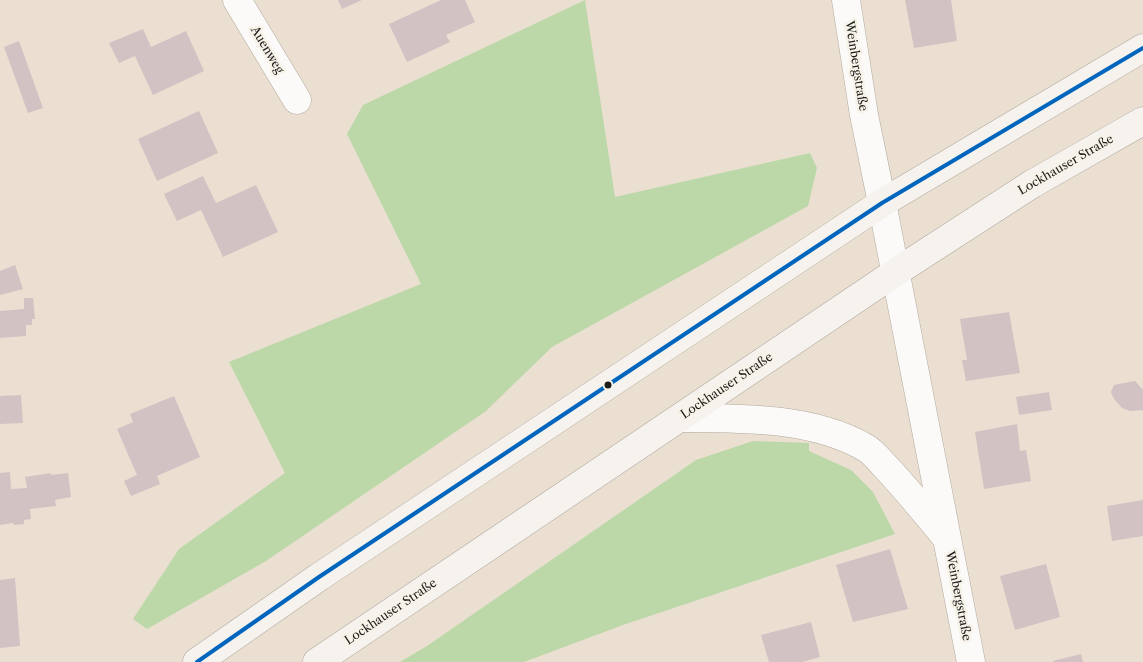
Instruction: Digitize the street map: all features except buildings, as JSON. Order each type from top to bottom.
[{"type":"main road","points":[[197,662],[319,577],[882,203],[1143,48]]},
{"type":"main road","name":"Lockhauser Straße","points":[[317,662],[896,272],[1032,184],[1143,121]]},
{"type":"street","name":"Auenweg","points":[[237,0],[297,100]]},
{"type":"street","name":"Weinbergstraße","points":[[846,0],[864,115],[971,662]]},
{"type":"street","points":[[681,418],[735,418],[782,422],[833,433],[868,449],[897,478],[947,538]]},
{"type":"green space","points":[[585,0],[615,197],[810,153],[817,168],[808,206],[552,347],[486,411],[266,561],[147,629],[133,619],[179,549],[285,473],[229,362],[421,284],[347,134],[363,105]]},
{"type":"green space","points":[[753,441],[809,443],[809,451],[851,470],[873,492],[895,534],[623,625],[524,662],[400,662],[427,646],[696,460]]},
{"type":"transit line","points":[[197,662],[319,577],[882,203],[1143,48]]}]
